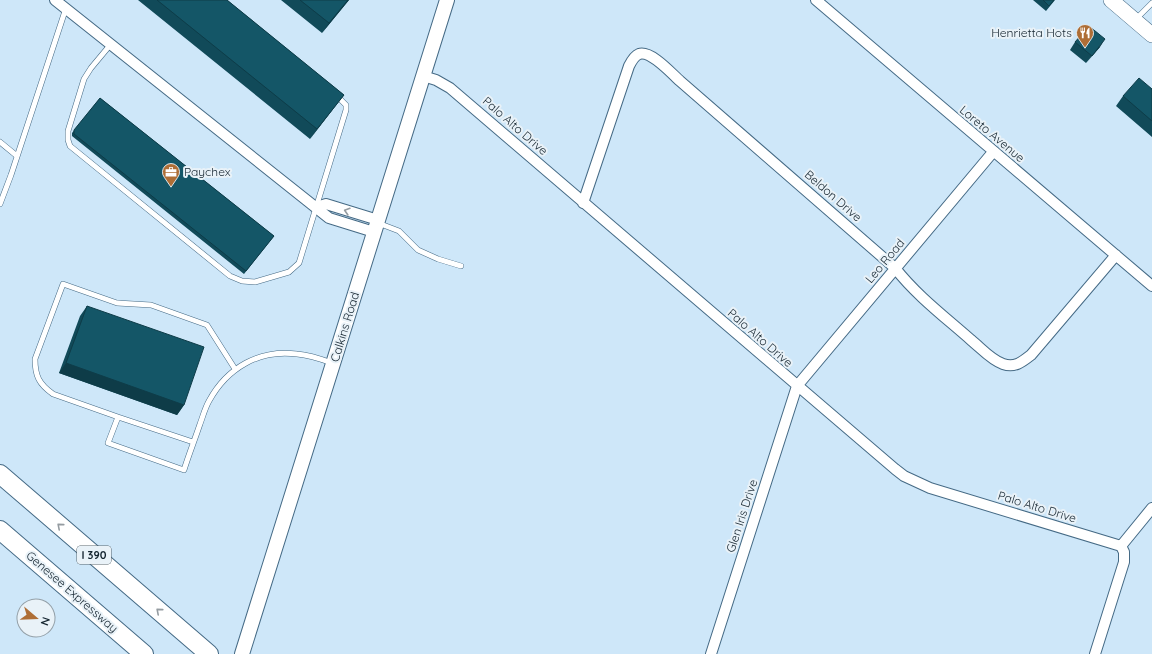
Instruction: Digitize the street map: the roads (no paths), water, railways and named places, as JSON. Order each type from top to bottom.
[{"type":"highway","name":"I 390","points":[[0,474],[209,654]]},
{"type":"highway","name":"Genesee Expressway","points":[[0,530],[144,654]]},
{"type":"main road","name":"Calkins Road","points":[[242,654],[447,0]]},
{"type":"main road","points":[[1112,0],[1152,35]]},
{"type":"street","points":[[55,0],[316,207],[326,204],[376,225]]},
{"type":"street","name":"Loreto Avenue","points":[[816,0],[1152,286]]},
{"type":"street","name":"Beldon Drive","points":[[583,203],[628,66],[633,58],[639,54],[644,54],[651,56],[660,62],[895,268],[908,284],[989,355],[1004,364],[1012,365],[1021,363],[1031,355],[1116,255]]},
{"type":"street","name":"Palo Alto Drive","points":[[423,76],[436,80],[450,88],[895,469],[916,483],[930,488],[1121,546]]},
{"type":"street","name":"Leo Road","points":[[797,386],[993,152]]},
{"type":"street","name":"Glen Iris Drive","points":[[711,654],[797,386]]},
{"type":"street","points":[[1095,654],[1124,562],[1124,552],[1121,546],[1152,508]]},
{"type":"lane","points":[[1135,20],[1152,3]]},
{"type":"lane","points":[[0,204],[66,8]]},
{"type":"lane","points":[[110,44],[84,79],[68,131],[70,146],[230,276],[242,281],[255,282],[289,272],[299,262],[346,110],[346,105],[343,100],[331,90]]},
{"type":"lane","points":[[0,142],[17,156]]},
{"type":"lane","points":[[376,225],[399,231],[418,250],[438,259],[461,266]]},
{"type":"lane","points":[[193,442],[53,394],[45,388],[38,379],[35,368],[35,359],[63,284],[117,303],[151,305],[207,325],[235,369]]},
{"type":"lane","points":[[118,417],[108,443],[184,470],[208,402],[223,381],[235,369],[258,357],[282,353],[298,354],[333,363]]},
{"type":"place","name":"Henrietta Hots","points":[[1085,48]]},
{"type":"place","name":"Paychex","points":[[171,187]]}]
